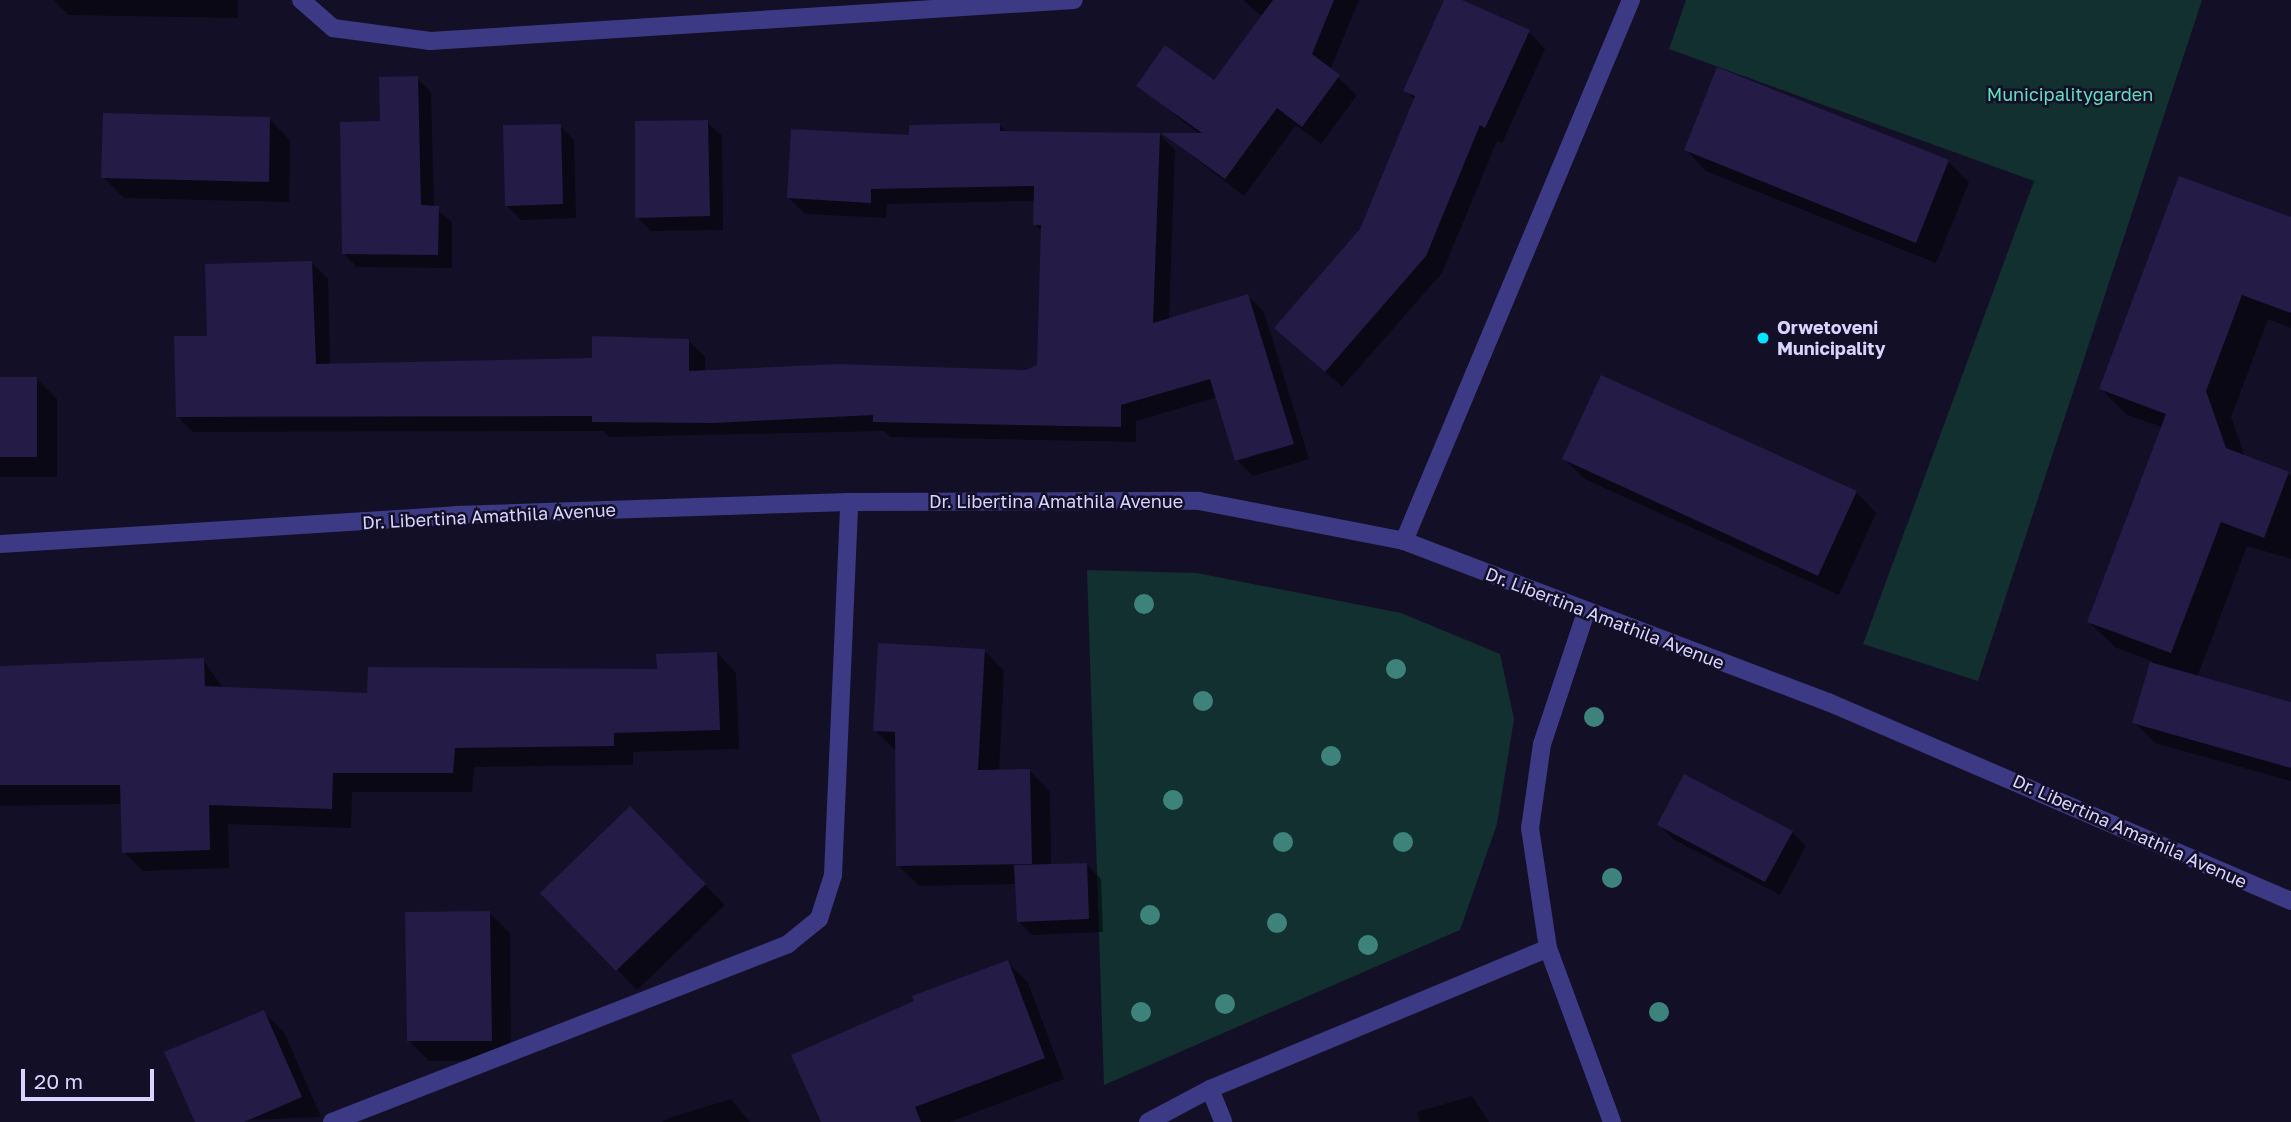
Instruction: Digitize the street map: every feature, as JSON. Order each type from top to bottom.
[{"type":"street","points":[[302,0],[333,28],[430,41],[1074,0]]},
{"type":"street","points":[[1404,541],[1631,0]]},
{"type":"street","name":"Dr. Libertina Amathila Avenue","points":[[0,544],[456,515],[849,502],[1199,501],[1404,541],[1828,702],[2291,901]]},
{"type":"street","points":[[332,1122],[788,944],[819,919],[832,876],[849,502]]},
{"type":"street","points":[[1586,612],[1542,744],[1530,828],[1548,948],[1612,1122]]},
{"type":"street","points":[[1148,1122],[1210,1089],[1548,948]]},
{"type":"street","points":[[1210,1089],[1223,1122]]},
{"type":"green space","name":"Municipalitygarden","points":[[1686,0],[2202,0],[1978,681],[1863,644],[2034,181],[1669,49]]},
{"type":"green space","points":[[1087,570],[1197,573],[1401,613],[1500,654],[1514,719],[1497,824],[1460,930],[1104,1085]]},
{"type":"building","points":[[1273,0],[1334,0],[1312,54],[1340,75],[1302,127],[1277,108],[1225,179],[1161,133],[1202,133],[1136,86],[1165,45],[1214,80]]},
{"type":"building","points":[[1444,0],[1462,0],[1530,30],[1485,128],[1480,125],[1426,256],[1325,372],[1274,328],[1360,229],[1415,96],[1403,91]]},
{"type":"building","points":[[1717,67],[1949,160],[1916,243],[1684,150]]},
{"type":"building","points":[[418,76],[421,205],[439,206],[438,255],[342,254],[340,122],[380,121],[379,77]]},
{"type":"building","points":[[103,113],[270,117],[269,182],[101,178]]},
{"type":"building","points":[[708,120],[710,216],[635,218],[635,121]]},
{"type":"building","points":[[1000,123],[1000,131],[1160,133],[1153,323],[1248,294],[1294,444],[1235,461],[1210,379],[1121,405],[1121,427],[873,422],[873,415],[713,423],[592,422],[592,416],[176,417],[174,336],[207,336],[205,264],[312,261],[316,364],[592,358],[592,336],[689,339],[689,371],[839,364],[1026,370],[1037,365],[1041,225],[1033,225],[1034,186],[871,189],[871,203],[787,198],[791,129],[909,135],[909,125]]},
{"type":"building","points":[[561,124],[563,204],[505,206],[503,125]]},
{"type":"building","points":[[2179,176],[2291,217],[2291,313],[2242,295],[2206,391],[2226,448],[2289,472],[2264,538],[2221,522],[2171,653],[2087,622],[2166,414],[2099,389]]},
{"type":"building","points":[[1601,375],[1857,491],[1818,576],[1562,459]]},
{"type":"building","points":[[0,377],[37,377],[37,457],[0,457]]},
{"type":"building","points":[[878,643],[985,649],[978,770],[1030,769],[1032,864],[896,866],[895,732],[873,731]]},
{"type":"building","points":[[717,652],[720,730],[614,733],[614,746],[455,748],[453,773],[333,773],[332,809],[209,805],[210,850],[122,853],[120,785],[0,785],[0,666],[204,658],[205,686],[367,693],[368,667],[657,669],[656,654]]},
{"type":"building","points":[[2150,662],[2291,702],[2291,768],[2132,723]]},
{"type":"building","points":[[1684,774],[1793,831],[1765,882],[1657,825]]},
{"type":"building","points":[[630,806],[706,884],[616,971],[540,893]]},
{"type":"building","points":[[1087,863],[1089,919],[1017,922],[1014,865]]},
{"type":"building","points":[[490,911],[492,1041],[407,1041],[405,912]]},
{"type":"building","points":[[1008,960],[1045,1058],[915,1107],[921,1122],[821,1122],[791,1055],[914,1001],[912,996]]},
{"type":"building","points":[[264,1010],[302,1097],[244,1122],[195,1122],[164,1052]]},
{"type":"place","name":"Orwetoveni Municipality","points":[[1763,338]]}]
